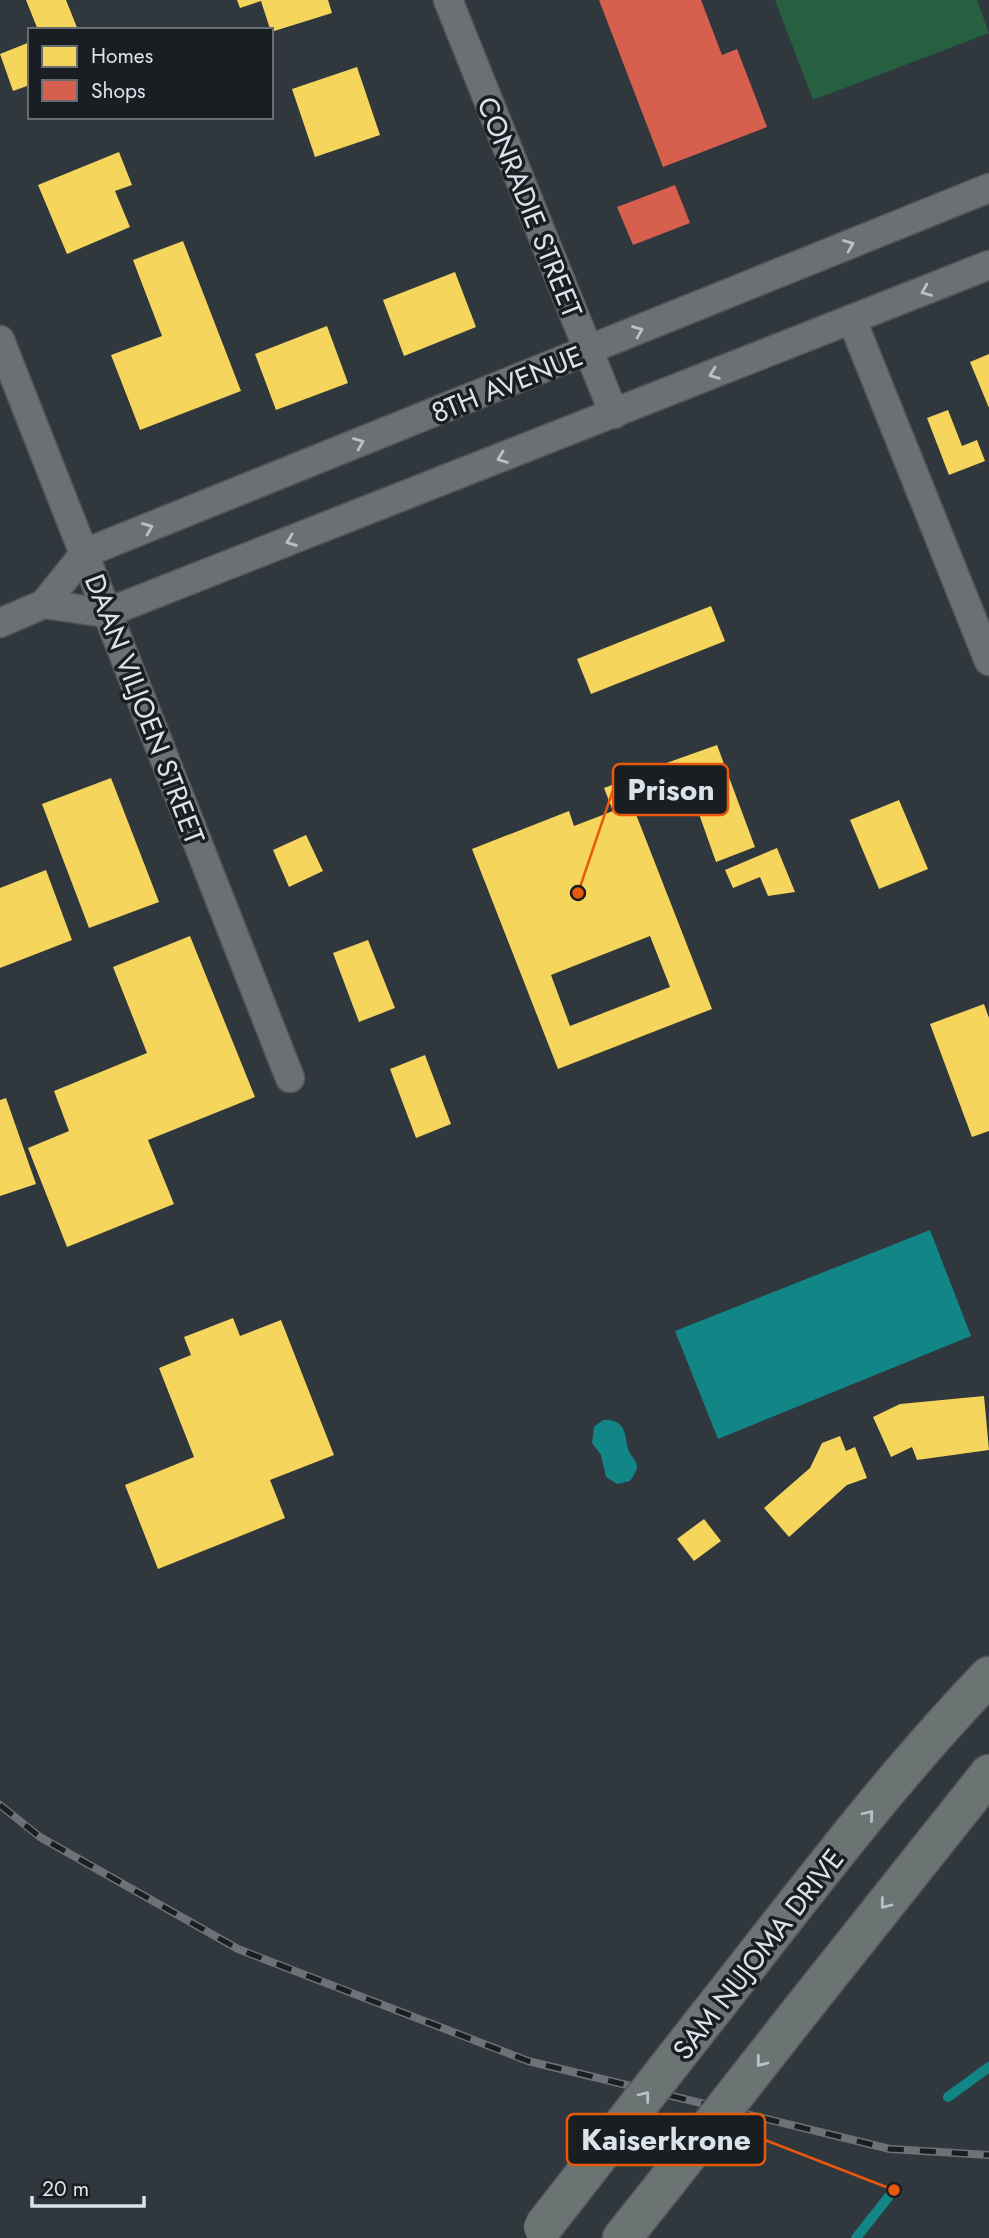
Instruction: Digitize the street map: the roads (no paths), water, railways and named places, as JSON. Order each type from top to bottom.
[{"type":"main road","name":"SAM NUJOMA DRIVE","points":[[538,2233],[841,1848],[955,1711],[989,1676]]},
{"type":"main road","points":[[622,2238],[989,1774]]},
{"type":"street","name":"CONRADIE STREET","points":[[448,0],[614,414]]},
{"type":"street","name":"8TH AVENUE","points":[[0,623],[44,604],[85,553],[989,188]]},
{"type":"street","points":[[44,604],[106,614],[989,265]]},
{"type":"street","points":[[852,320],[989,661]]},
{"type":"street","name":"DAAN VILJOEN STREET","points":[[0,340],[290,1078]]},
{"type":"water","points":[[930,1230],[971,1336],[718,1439],[675,1331]]},
{"type":"water","points":[[603,1420],[614,1421],[624,1430],[629,1451],[637,1465],[630,1481],[617,1484],[606,1477],[601,1455],[592,1443],[594,1427]]},
{"type":"waterway","points":[[948,2097],[989,2067]]},
{"type":"waterway","points":[[856,2238],[894,2190]]},
{"type":"railway","points":[[0,1805],[40,1837],[238,1949],[528,2061],[890,2149],[989,2155]]},
{"type":"place","name":"Prison","points":[[578,893]]},
{"type":"place","name":"Kaiserkrone","points":[[894,2190]]}]
